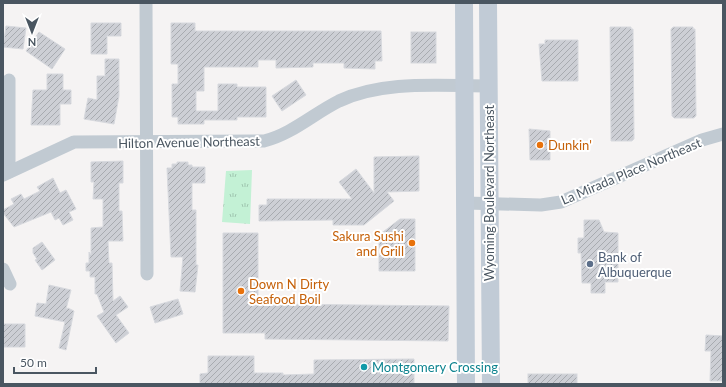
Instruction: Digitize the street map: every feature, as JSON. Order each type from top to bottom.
[{"type":"main road","name":"Wyoming Boulevard Northeast","points":[[464,3],[466,384]]},
{"type":"main road","name":"Wyoming Boulevard Northeast","points":[[488,3],[488,203],[491,384]]},
{"type":"street","points":[[146,3],[148,143],[147,274]]},
{"type":"street","points":[[6,174],[8,80]]},
{"type":"street","name":"Hilton Avenue Northeast","points":[[6,174],[74,142],[148,143],[264,141],[278,138],[337,102],[373,89],[489,86]]},
{"type":"street","name":"La Mirada Place Northeast","points":[[466,203],[541,205],[570,200],[702,140],[723,134]]},
{"type":"street","points":[[3,269],[10,284]]},
{"type":"green space","points":[[252,170],[250,224],[222,222],[226,171]]},
{"type":"building","points":[[91,23],[121,23],[121,36],[107,36],[107,54],[91,54]]},
{"type":"building","points":[[171,23],[195,23],[195,31],[381,31],[382,61],[375,61],[375,69],[344,68],[344,63],[313,63],[313,67],[276,68],[276,60],[258,60],[258,67],[204,67],[204,91],[196,91],[196,111],[218,111],[218,84],[237,84],[237,87],[266,87],[266,117],[237,117],[237,120],[204,120],[204,124],[178,124],[178,117],[172,117],[172,84],[178,84],[178,64],[171,64]]},
{"type":"building","points":[[6,26],[26,28],[23,49],[3,47]]},
{"type":"building","points":[[610,27],[631,27],[631,29],[633,29],[634,139],[632,141],[611,141]]},
{"type":"building","points":[[673,27],[693,27],[693,29],[695,29],[696,116],[694,118],[674,118],[672,116],[671,29]]},
{"type":"building","points":[[39,32],[65,49],[52,69],[26,51]]},
{"type":"building","points":[[411,32],[436,32],[436,63],[411,63]]},
{"type":"building","points":[[545,40],[578,40],[578,81],[542,81],[539,44],[545,44]]},
{"type":"building","points":[[105,59],[119,59],[119,96],[114,124],[84,119],[88,98],[97,100],[97,76],[105,76]]},
{"type":"building","points":[[47,74],[63,74],[63,90],[71,90],[71,104],[60,104],[60,125],[31,125],[33,90],[47,90]]},
{"type":"building","points":[[296,80],[306,95],[282,111],[272,96]]},
{"type":"building","name":"Dunkin'","points":[[529,129],[550,131],[550,160],[530,160]]},
{"type":"building","points":[[419,156],[419,191],[387,192],[394,201],[364,225],[333,225],[333,220],[259,221],[259,205],[267,205],[267,199],[352,199],[339,182],[356,169],[374,193],[374,157]]},
{"type":"building","points":[[123,161],[123,183],[119,183],[119,211],[122,211],[123,241],[108,241],[109,263],[112,263],[113,301],[120,296],[128,307],[116,315],[129,333],[116,343],[97,316],[104,312],[97,294],[95,294],[95,277],[90,277],[90,271],[86,271],[86,263],[89,263],[89,252],[91,255],[91,228],[103,227],[103,199],[93,199],[94,182],[91,182],[91,162]]},
{"type":"building","points":[[177,162],[188,162],[188,165],[192,165],[192,167],[205,167],[205,183],[192,183],[192,210],[196,210],[196,265],[198,265],[195,292],[180,291],[183,257],[171,257],[167,168],[172,168],[172,164],[177,164]]},
{"type":"building","points":[[53,178],[60,193],[66,190],[76,209],[69,212],[73,220],[63,225],[59,218],[55,220],[51,212],[14,227],[3,213],[3,210],[14,204],[11,199],[21,194],[24,199],[40,191],[37,187]]},
{"type":"building","points":[[400,219],[415,219],[415,271],[379,271],[379,235]]},
{"type":"building","points":[[584,220],[599,220],[604,232],[618,233],[618,282],[605,282],[605,293],[591,293],[591,283],[582,283],[581,253],[578,253],[578,238],[584,238]]},
{"type":"building","points":[[223,233],[258,233],[258,302],[272,302],[272,304],[449,306],[448,341],[265,339],[265,333],[223,333]]},
{"type":"building","points":[[42,242],[55,260],[42,270],[35,260],[37,259],[33,253],[33,248]]},
{"type":"building","points":[[49,285],[71,290],[66,309],[68,308],[74,311],[66,350],[59,348],[65,322],[35,316],[37,303],[46,304]]},
{"type":"building","points":[[178,299],[183,314],[155,323],[150,307]]},
{"type":"building","points":[[3,324],[25,324],[25,347],[4,347]]},
{"type":"building","points":[[706,335],[723,336],[723,381],[710,381],[711,351],[705,351]]},
{"type":"building","name":"Montgomery Crossing","points":[[208,356],[254,356],[254,373],[283,373],[283,375],[314,374],[314,360],[414,359],[414,384],[200,384],[200,374],[208,373]]},
{"type":"building","points":[[528,374],[577,374],[577,384],[528,384]]},
{"type":"place","name":"Dunkin'","points":[[540,145]]},
{"type":"place","name":"Sakura Sushi and Grill","points":[[412,243]]},
{"type":"place","name":"Bank of Albuquerque","points":[[590,264]]},
{"type":"place","name":"Down N Dirty Seafood Boil","points":[[241,291]]},
{"type":"place","name":"Montgomery Crossing","points":[[364,367]]}]
